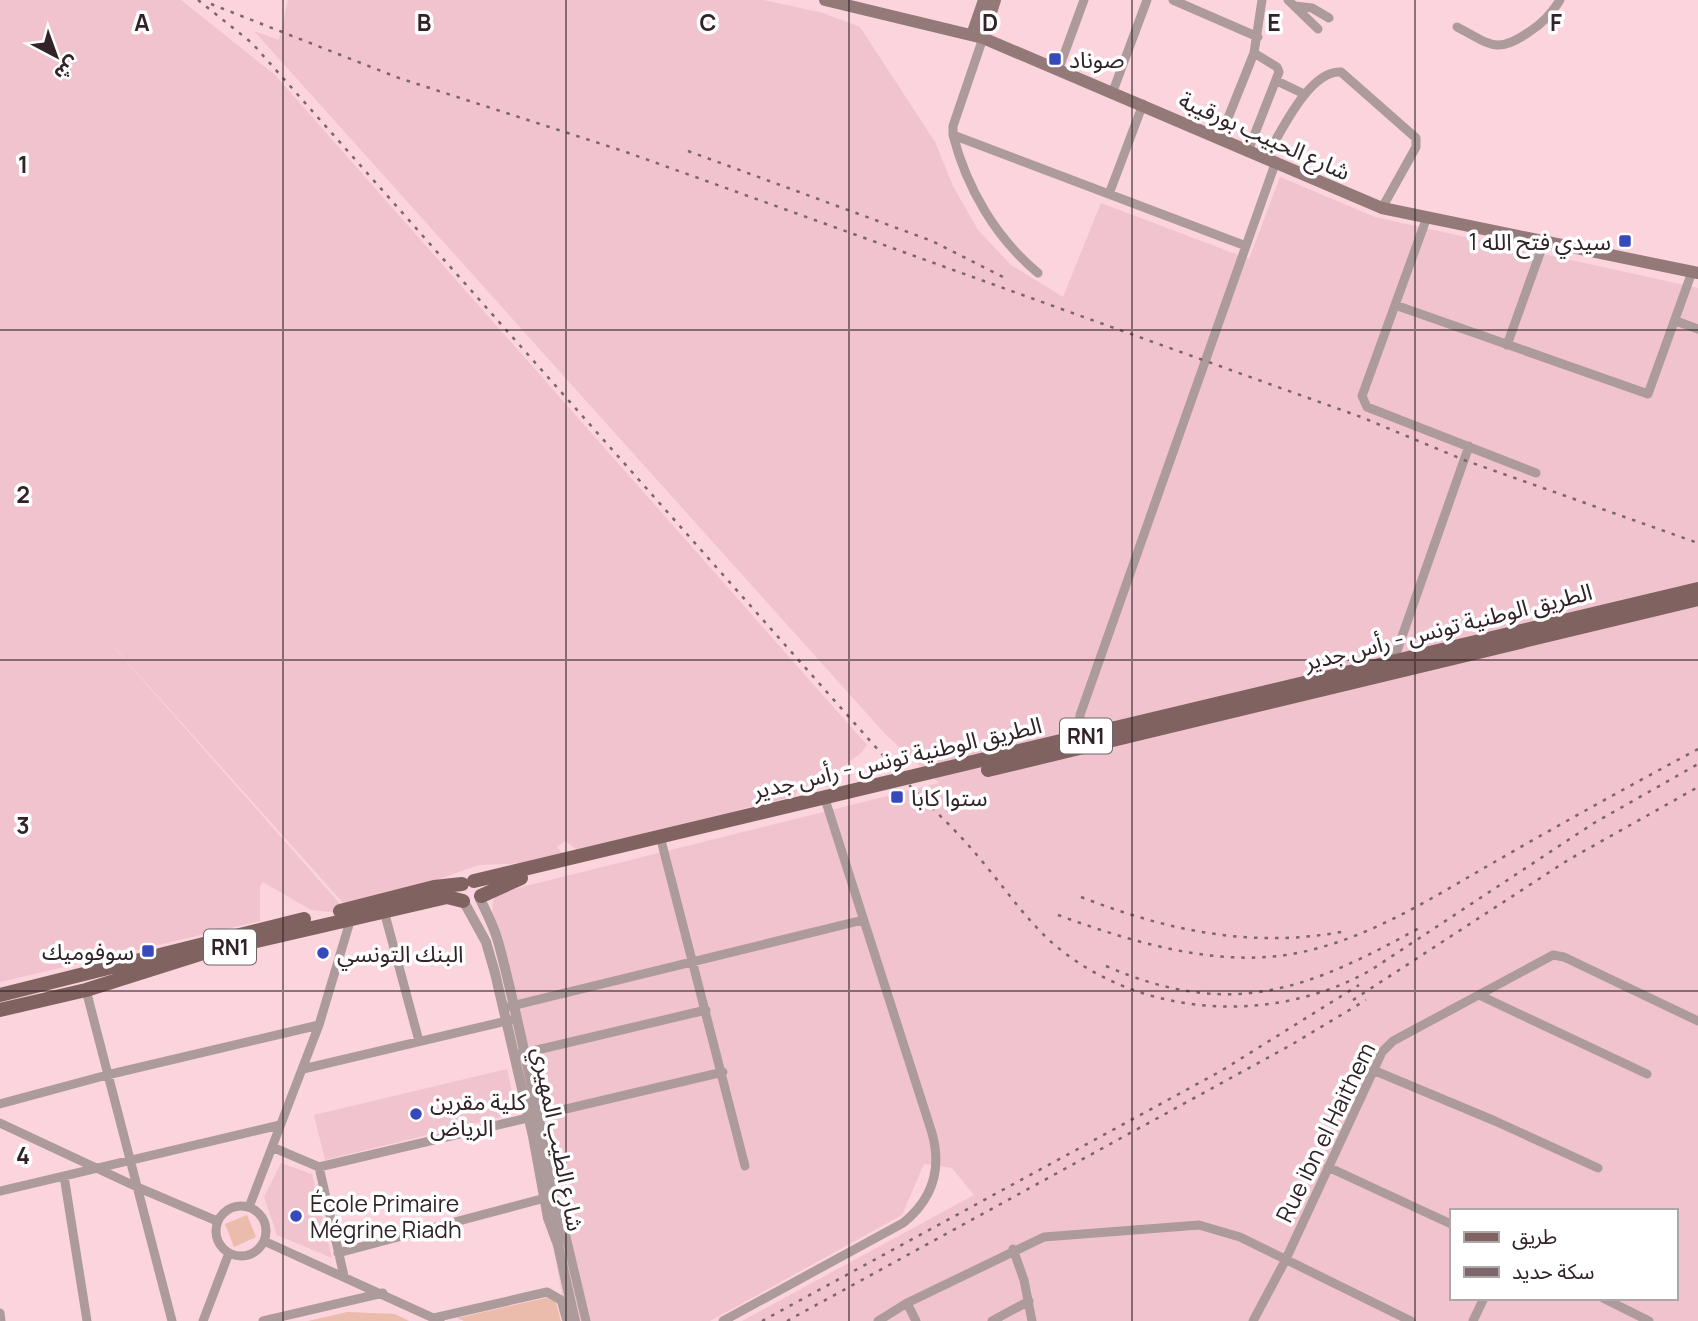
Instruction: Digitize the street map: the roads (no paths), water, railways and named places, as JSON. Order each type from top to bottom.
[{"type":"main road","name":"شارع الحبيب بورقيبة","points":[[825,0],[977,36],[1059,68],[1270,162],[1382,208],[1695,272]]},
{"type":"main road","points":[[977,36],[984,0]]},
{"type":"main road","points":[[977,36],[995,0]]},
{"type":"main road","name":"الطريق الوطنية تونس - رأس جدير","points":[[481,897],[525,877],[900,781],[1082,743],[1392,668],[1698,589]]},
{"type":"main road","name":"الطريق الوطنية تونس - رأس جدير","points":[[1392,668],[1698,599]]},
{"type":"main road","name":"الطريق الوطنية تونس - رأس جدير","points":[[0,995],[434,887],[468,883],[825,801]]},
{"type":"main road","points":[[463,902],[459,895],[468,883],[480,886],[481,897]]},
{"type":"main road","name":"RN1","points":[[0,1010],[86,990],[200,954],[352,917],[447,897],[475,903],[481,897]]},
{"type":"street","points":[[1059,68],[1084,0]]},
{"type":"street","points":[[1113,91],[1147,0]]},
{"type":"street","points":[[1173,0],[1258,37]]},
{"type":"street","points":[[1220,138],[1254,53],[1262,0]]},
{"type":"street","points":[[1457,27],[1496,45],[1510,45],[1542,24],[1560,0]]},
{"type":"street","points":[[1291,3],[1312,8],[1329,18]]},
{"type":"street","points":[[1291,3],[1318,29]]},
{"type":"street","points":[[977,36],[953,125],[953,135],[982,205],[998,232],[1017,256],[1038,274]]},
{"type":"street","points":[[1248,152],[1279,72],[1277,66],[1254,53]]},
{"type":"street","points":[[1082,743],[1080,715],[1246,246],[1270,162],[1304,94],[1320,79],[1340,72],[1416,138],[1416,147],[1382,208]]},
{"type":"street","points":[[1277,81],[1304,94]]},
{"type":"street","points":[[1109,194],[1143,104]]},
{"type":"street","points":[[953,135],[1246,246]]},
{"type":"street","points":[[1427,217],[1362,396],[1363,402],[1367,407],[1536,473]]},
{"type":"street","points":[[1507,345],[1544,242]]},
{"type":"street","points":[[1395,305],[1648,394],[1695,272]]},
{"type":"street","points":[[1676,321],[1698,329]]},
{"type":"street","points":[[1392,668],[1469,446]]},
{"type":"street","points":[[723,1321],[903,1223],[917,1210],[932,1187],[937,1167],[935,1144],[825,801]]},
{"type":"street","points":[[662,844],[723,1072],[745,1166]]},
{"type":"street","name":"شارع الطيب المهيري","points":[[481,897],[497,938],[507,1007],[575,1321]]},
{"type":"street","name":"شارع الطيب المهيري","points":[[463,902],[486,942],[507,1007]]},
{"type":"street","points":[[384,911],[419,1041]]},
{"type":"street","points":[[249,1207],[319,1025],[352,917]]},
{"type":"street","points":[[507,1007],[863,920]]},
{"type":"street","name":"Rue ibn el Haithem","points":[[1254,1321],[1386,1046],[1547,957],[1558,956],[1698,1021]]},
{"type":"street","points":[[86,990],[172,1321]]},
{"type":"street","points":[[1479,995],[1647,1074]]},
{"type":"street","points":[[518,1054],[706,1010]]},
{"type":"street","points":[[303,1069],[510,1020]]},
{"type":"street","points":[[0,1104],[107,1074],[319,1025]]},
{"type":"street","points":[[1373,1070],[1598,1168]]},
{"type":"street","points":[[272,1147],[318,1167],[723,1072]]},
{"type":"street","points":[[0,1123],[137,1187],[218,1221]]},
{"type":"street","points":[[0,1191],[129,1158],[280,1125]]},
{"type":"street","points":[[318,1167],[344,1276]]},
{"type":"street","points":[[1328,1167],[1450,1224]]},
{"type":"street","points":[[64,1176],[87,1321]]},
{"type":"street","points":[[338,1253],[549,1196],[568,1242],[586,1321]]},
{"type":"street","points":[[231,1207],[249,1207],[264,1221],[264,1241],[250,1254],[229,1253],[217,1240],[218,1221],[231,1207]]},
{"type":"street","points":[[878,1321],[907,1303],[1013,1249],[1054,1235],[1199,1226],[1223,1230],[1411,1321]]},
{"type":"street","points":[[264,1241],[383,1293],[437,1320],[547,1292],[561,1300],[567,1321]]},
{"type":"street","points":[[1013,1249],[1029,1301],[1032,1321]]},
{"type":"street","points":[[203,1321],[229,1253]]},
{"type":"street","points":[[263,1321],[383,1293]]},
{"type":"street","points":[[1473,1321],[1483,1300]]},
{"type":"street","points":[[1607,1300],[1648,1321]]},
{"type":"street","points":[[992,1321],[1029,1301]]},
{"type":"street","points":[[907,1303],[916,1321]]},
{"type":"street","points":[[0,1313],[1,1321]]},
{"type":"railway","points":[[198,0],[252,43],[911,787],[973,850],[1038,929],[1082,965],[1120,985],[1161,998],[1204,1005],[1247,1006],[1290,1000],[1332,988],[1371,970],[1594,823],[1698,764]]},
{"type":"railway","points":[[211,4],[399,78],[626,152],[1361,417],[1464,460],[1698,543]]},
{"type":"railway","points":[[688,151],[932,241],[1007,279]]},
{"type":"railway","points":[[1058,915],[1141,942],[1199,954],[1257,958],[1315,949],[1370,930],[1422,904],[1698,749]]},
{"type":"railway","points":[[1353,1000],[1568,860],[1698,787]]},
{"type":"railway","points":[[1081,897],[1146,919],[1212,934],[1278,938],[1346,931]]},
{"type":"railway","points":[[1106,966],[1151,983],[1193,992],[1232,994],[1269,990],[1305,981],[1342,967],[1421,927]]},
{"type":"railway","points":[[762,1321],[1221,1071],[1359,985]]},
{"type":"railway","points":[[787,1321],[1291,1045],[1366,1000]]},
{"type":"place","name":"صوناد","points":[[1055,59]]},
{"type":"place","name":"سيدي فتح الله 1","points":[[1625,241]]},
{"type":"place","name":"ستوا كابا","points":[[897,797]]},
{"type":"place","name":"سوفوميك","points":[[148,951]]},
{"type":"place","name":"البنك التونسي","points":[[323,953]]},
{"type":"place","name":"كلية مقرين الرياض","points":[[416,1114]]},
{"type":"place","name":"École Primaire Mégrine Riadh","points":[[296,1216]]}]
